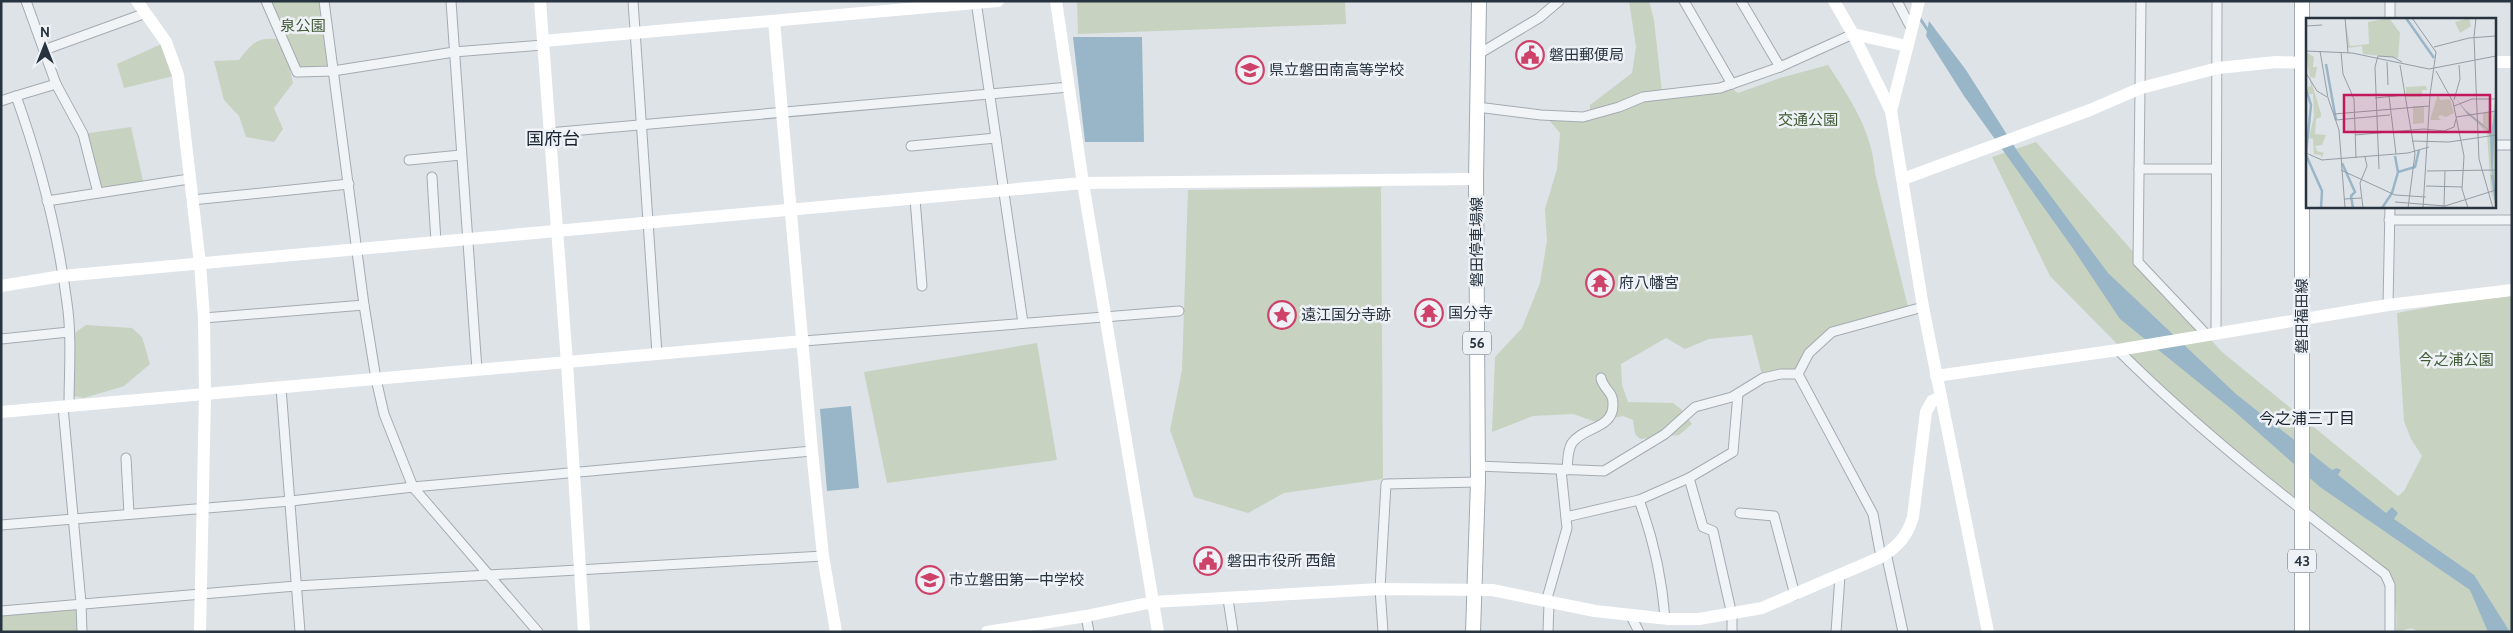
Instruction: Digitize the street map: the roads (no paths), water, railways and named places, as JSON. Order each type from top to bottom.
[{"type":"main road","name":"磐田停車場線","points":[[1473,632],[1478,482],[1476,55],[1479,1]]},
{"type":"main road","name":"磐田福田線","points":[[2302,1],[2304,63],[2302,632]]},
{"type":"street","points":[[26,1],[56,84],[83,134],[98,193]]},
{"type":"street","points":[[137,1],[168,47],[178,75],[200,264],[204,318],[205,395],[201,508],[200,632]]},
{"type":"street","points":[[266,1],[298,72],[334,71],[454,52],[635,32],[774,20],[884,6],[998,1]]},
{"type":"street","points":[[324,1],[364,305],[376,379],[384,414],[413,487],[538,632]]},
{"type":"street","points":[[451,1],[477,370]]},
{"type":"street","points":[[540,1],[548,133],[567,363],[584,632]]},
{"type":"street","points":[[633,1],[657,354]]},
{"type":"street","points":[[1056,1],[1083,183],[1158,632]]},
{"type":"street","points":[[1476,55],[1539,18],[1559,1]]},
{"type":"street","points":[[1684,1],[1732,84]]},
{"type":"street","points":[[1741,1],[1780,67]]},
{"type":"street","points":[[1834,1],[1854,34],[1890,111],[1903,179],[1923,307],[1988,632]]},
{"type":"street","points":[[1897,1],[1912,26]]},
{"type":"street","points":[[2141,1],[2138,262],[2211,334]]},
{"type":"street","points":[[2211,334],[2218,68],[2217,1]]},
{"type":"street","points":[[2390,1],[2390,18]]},
{"type":"street","points":[[976,2],[1023,323]]},
{"type":"street","points":[[1890,111],[1919,2]]},
{"type":"street","points":[[44,50],[146,13]]},
{"type":"street","points":[[774,20],[804,341],[812,451],[823,556],[836,632]]},
{"type":"street","points":[[1477,107],[1541,115],[1583,117],[1619,107],[1643,97],[1720,88],[1780,67],[1854,34],[1907,46]]},
{"type":"street","points":[[1903,179],[2026,132],[2090,110],[2141,88],[2218,68],[2276,62],[2304,63]]},
{"type":"street","points":[[2496,62],[2512,62]]},
{"type":"street","points":[[1,101],[56,84]]},
{"type":"street","points":[[548,133],[1069,87]]},
{"type":"street","points":[[16,96],[33,145],[48,201],[68,304],[69,332],[66,407],[82,632]]},
{"type":"street","points":[[911,146],[996,138]]},
{"type":"street","points":[[2496,145],[2512,145]]},
{"type":"street","points":[[409,160],[462,155]]},
{"type":"street","points":[[2140,169],[2216,169]]},
{"type":"street","points":[[432,178],[436,242]]},
{"type":"street","points":[[1,286],[62,276],[1083,183],[1476,179]]},
{"type":"street","points":[[48,201],[189,180]]},
{"type":"street","points":[[192,200],[349,184]]},
{"type":"street","points":[[915,199],[922,286]]},
{"type":"street","points":[[2388,305],[2390,208]]},
{"type":"street","points":[[2389,220],[2512,220]]},
{"type":"street","points":[[1936,376],[2120,350],[2302,321],[2388,305],[2512,290]]},
{"type":"street","points":[[204,318],[364,305]]},
{"type":"street","points":[[1798,374],[1809,353],[1832,332],[1923,307]]},
{"type":"street","points":[[1,412],[804,341],[1179,311]]},
{"type":"street","points":[[1,339],[69,332]]},
{"type":"street","points":[[2120,350],[2150,380],[2302,511],[2385,574],[2390,585],[2390,632]]},
{"type":"street","points":[[1478,466],[1604,471],[1665,434],[1695,407],[1738,394],[1763,378],[1781,374],[1798,374]]},
{"type":"street","points":[[1798,374],[1873,514],[1903,632]]},
{"type":"street","points":[[1548,632],[1548,602],[1567,528],[1564,470],[1568,453],[1572,443],[1578,437],[1603,424],[1613,411],[1613,396],[1601,378]]},
{"type":"street","points":[[281,388],[286,474],[291,501],[300,632]]},
{"type":"street","points":[[1566,518],[1639,500],[1689,478],[1733,452],[1738,394]]},
{"type":"street","points":[[987,632],[1086,616],[1153,602],[1380,590],[1492,590],[1631,616],[1665,619],[1699,619],[1762,608],[1840,576],[1884,555],[1897,546],[1908,533],[1913,517],[1926,412],[1932,401],[1941,397]]},
{"type":"street","points":[[1,525],[291,501],[413,487],[812,451]]},
{"type":"street","points":[[126,458],[129,514]]},
{"type":"street","points":[[1689,478],[1703,528],[1713,531],[1732,614],[1732,632]]},
{"type":"street","points":[[1383,632],[1380,590],[1386,484],[1478,482]]},
{"type":"street","points":[[1639,500],[1654,549],[1663,593],[1665,619]]},
{"type":"street","points":[[1740,513],[1774,516],[1795,595]]},
{"type":"street","points":[[1,611],[296,586],[823,556]]},
{"type":"street","points":[[1836,632],[1840,576]]},
{"type":"street","points":[[1228,598],[1233,632]]},
{"type":"street","points":[[1086,616],[1088,632]]},
{"type":"street","points":[[1631,616],[1640,632]]},
{"type":"water","points":[[1929,21],[1966,70],[2018,152],[2108,273],[2236,394],[2332,470],[2337,468],[2341,470],[2338,475],[2386,513],[2392,507],[2398,513],[2394,519],[2474,575],[2510,632],[2488,632],[2470,590],[2320,487],[2234,411],[2120,319],[2072,247],[1964,96],[1926,36]]},
{"type":"water","points":[[1073,37],[1142,37],[1144,142],[1085,142]]},
{"type":"water","points":[[851,406],[859,488],[827,491],[820,409]]},
{"type":"waterway","points":[[1919,17],[1929,32]]},
{"type":"place","name":"磐田郵便局","points":[[1530,55]]},
{"type":"place","name":"県立磐田南高等学校","points":[[1250,70]]},
{"type":"place","name":"府八幡宮","points":[[1600,283]]},
{"type":"place","name":"国分寺","points":[[1429,313]]},
{"type":"place","name":"遠江国分寺跡","points":[[1282,315]]},
{"type":"place","name":"磐田市役所 西館","points":[[1208,561]]},
{"type":"place","name":"市立磐田第一中学校","points":[[930,580]]},
{"type":"district","name":"国府台","points":[[553,139]]},
{"type":"district","name":"今之浦三丁目","points":[[2307,418]]},
{"type":"park label","name":"泉公園","points":[[303,26]]},
{"type":"park label","name":"交通公園","points":[[1808,120]]},
{"type":"park label","name":"今之浦公園","points":[[2456,360]]}]
